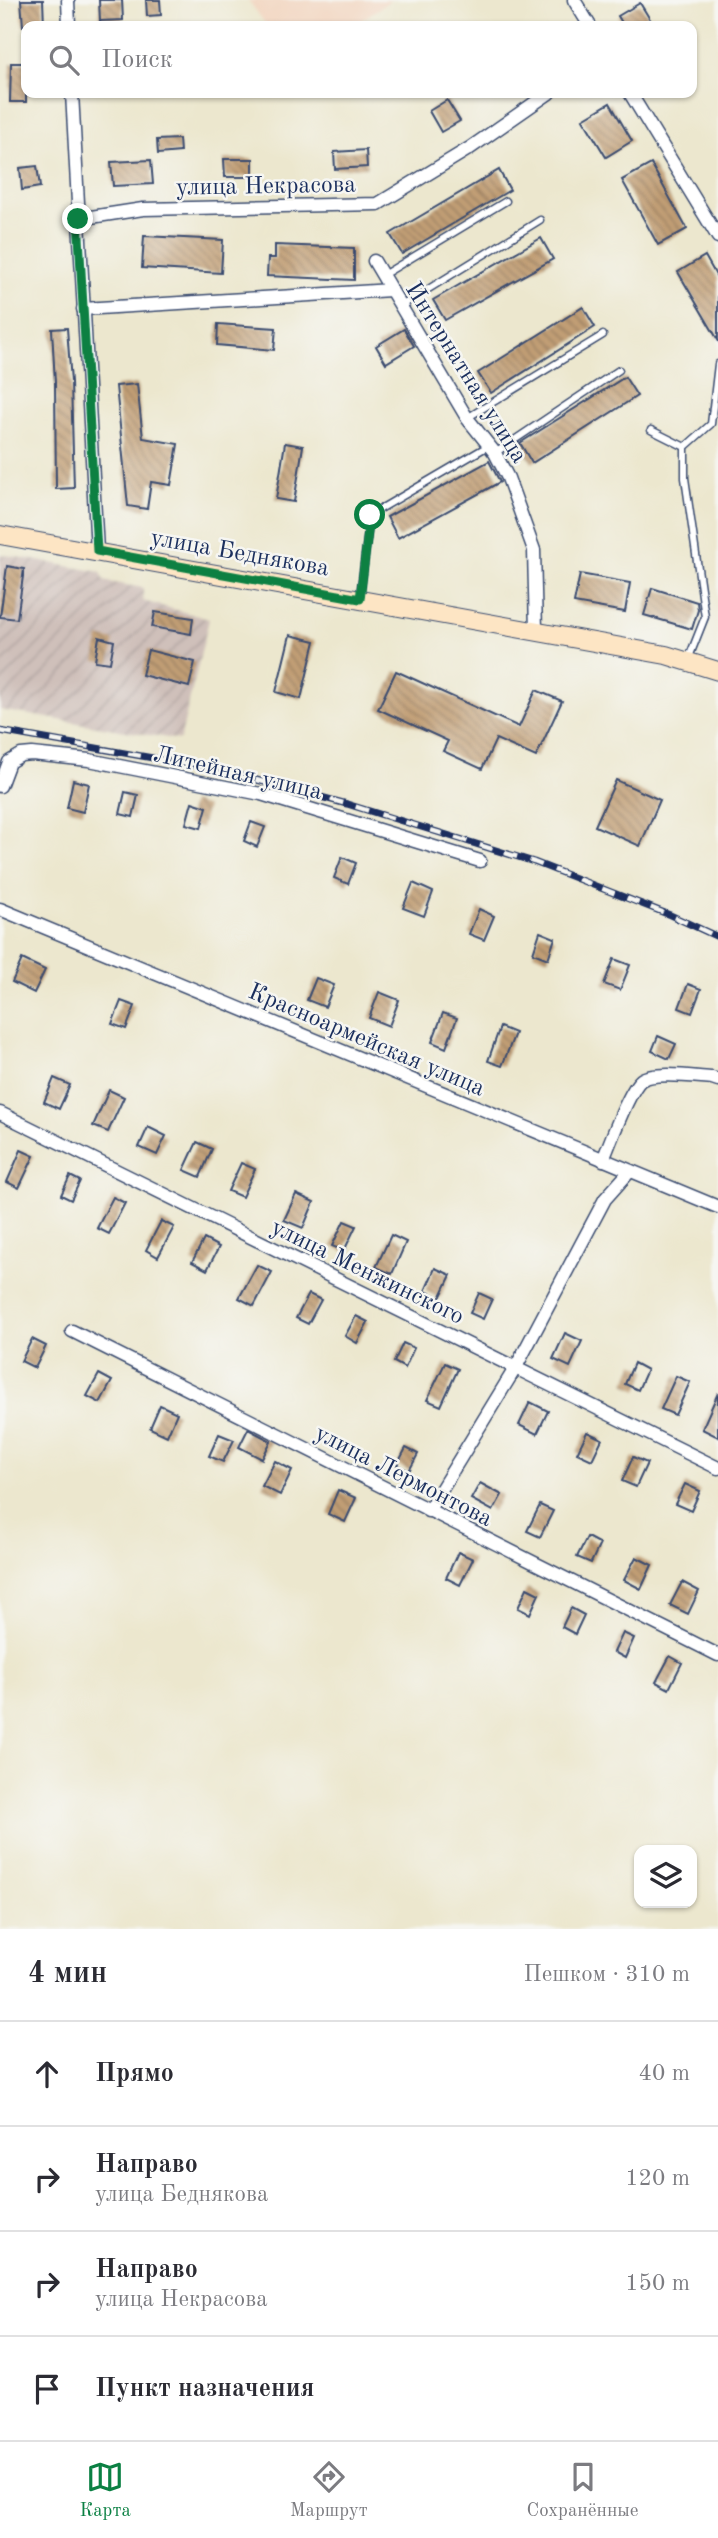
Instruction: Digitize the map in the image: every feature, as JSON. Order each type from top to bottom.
[{"type":"street","points":[[68,0],[69,21]]},
{"type":"street","points":[[574,0],[587,21]]},
{"type":"street","points":[[72,98],[97,551]]},
{"type":"street","name":"улица Некрасова","points":[[78,219],[143,209],[377,204],[470,148],[542,98]]},
{"type":"street","points":[[633,98],[717,232]]},
{"type":"street","name":"Интернатная улица","points":[[374,261],[467,418],[491,449],[508,478],[534,550],[536,631]]},
{"type":"street","points":[[83,309],[391,290]]},
{"type":"street","name":"улица Беднякова","points":[[0,535],[666,655],[718,671]]},
{"type":"street","name":"Литейная улица","points":[[0,786],[4,762],[22,755],[89,760],[261,794],[480,861]]},
{"type":"street","name":"Красноармейская улица","points":[[0,909],[718,1207]]},
{"type":"street","points":[[603,1160],[634,1089],[643,1079],[658,1076],[718,1080]]},
{"type":"street","name":"улица Менжинского","points":[[0,1113],[718,1468]]},
{"type":"street","points":[[428,1511],[516,1367],[605,1199],[630,1171]]},
{"type":"street","name":"улица Лермонтова","points":[[72,1331],[718,1655]]},
{"type":"lane","points":[[383,275],[506,201]]},
{"type":"lane","points":[[401,306],[540,220]]},
{"type":"lane","points":[[467,418],[603,335]]},
{"type":"lane","points":[[687,662],[705,617],[685,478],[685,447],[711,424],[718,364]]},
{"type":"lane","points":[[360,599],[370,515],[491,449],[619,370]]},
{"type":"lane","points":[[651,430],[685,447]]},
{"type":"shaded area","points":[[248,0],[391,0],[360,21],[263,21]]},
{"type":"shaded area","points":[[0,554],[101,572],[104,581],[143,588],[143,601],[209,619],[180,740],[0,710]]},
{"type":"building","points":[[21,0],[43,0],[44,21],[23,21]]},
{"type":"building","points":[[99,0],[122,0],[123,20],[100,21]]},
{"type":"building","points":[[146,0],[160,0],[161,15],[147,16]]},
{"type":"building","points":[[640,3],[651,21],[621,21],[618,16]]},
{"type":"building","points":[[11,63],[21,63],[21,98],[26,98],[26,102],[10,102]]},
{"type":"building","points":[[447,100],[460,121],[441,132],[429,111]]},
{"type":"building","points":[[610,103],[632,141],[606,157],[583,119]]},
{"type":"building","points":[[179,139],[180,152],[158,154],[157,140]]},
{"type":"building","points":[[366,150],[367,167],[335,169],[334,152]]},
{"type":"building","points":[[224,159],[253,159],[253,177],[225,177]]},
{"type":"building","points":[[151,160],[153,184],[113,186],[111,162]]},
{"type":"building","points":[[651,164],[687,229],[658,245],[622,180]]},
{"type":"building","points":[[37,166],[40,187],[22,190],[20,168]]},
{"type":"building","points":[[499,170],[510,190],[402,254],[390,234]]},
{"type":"building","points":[[144,236],[223,240],[221,273],[142,268]]},
{"type":"building","points":[[541,238],[553,259],[445,320],[433,300]]},
{"type":"building","points":[[275,245],[354,248],[354,280],[267,276],[268,258],[275,258]]},
{"type":"building","points":[[705,256],[718,279],[718,340],[678,272]]},
{"type":"building","points":[[583,307],[595,327],[491,393],[478,373]]},
{"type":"building","points":[[218,324],[276,328],[274,350],[217,345]]},
{"type":"building","points":[[67,328],[74,488],[56,489],[52,329]]},
{"type":"building","points":[[404,329],[414,346],[386,363],[376,346]]},
{"type":"building","points":[[625,377],[637,396],[532,463],[520,443]]},
{"type":"building","points":[[137,384],[143,438],[178,444],[171,485],[151,482],[147,509],[128,506],[116,386]]},
{"type":"building","points":[[285,443],[303,446],[294,502],[276,499]]},
{"type":"building","points":[[489,461],[500,482],[398,538],[387,517]]},
{"type":"building","points":[[7,566],[24,569],[17,619],[0,617]]},
{"type":"building","points":[[580,574],[630,583],[625,612],[574,603]]},
{"type":"building","points":[[652,588],[697,602],[698,610],[692,629],[644,615]]},
{"type":"building","points":[[155,612],[193,618],[191,634],[152,627]]},
{"type":"building","points":[[290,635],[315,641],[301,699],[276,692]]},
{"type":"building","points":[[99,637],[114,641],[110,663],[95,661]]},
{"type":"building","points":[[148,650],[195,662],[189,687],[142,675]]},
{"type":"building","points":[[396,671],[519,727],[536,690],[562,701],[536,757],[496,739],[482,769],[443,751],[448,741],[378,709]]},
{"type":"building","points":[[73,780],[89,784],[83,812],[67,808]]},
{"type":"building","points":[[616,780],[660,800],[640,846],[595,826]]},
{"type":"building","points":[[125,792],[138,795],[133,817],[120,814]]},
{"type":"building","points":[[192,802],[207,807],[201,828],[186,824]]},
{"type":"building","points":[[251,822],[265,827],[257,847],[244,841]]},
{"type":"building","points":[[342,857],[356,863],[348,884],[334,878]]},
{"type":"building","points":[[413,883],[433,892],[424,916],[403,908]]},
{"type":"building","points":[[479,909],[494,916],[484,940],[469,934]]},
{"type":"building","points":[[540,932],[555,938],[548,959],[533,953]]},
{"type":"building","points":[[22,959],[45,970],[34,993],[12,982]]},
{"type":"building","points":[[614,959],[630,965],[620,990],[604,984]]},
{"type":"building","points":[[316,978],[334,985],[325,1007],[307,1000]]},
{"type":"building","points":[[688,984],[701,989],[692,1013],[679,1008]]},
{"type":"building","points":[[379,992],[399,1000],[389,1026],[369,1018]]},
{"type":"building","points":[[121,1001],[135,1006],[126,1029],[112,1024]]},
{"type":"building","points":[[443,1013],[457,1018],[446,1048],[432,1042]]},
{"type":"building","points":[[500,1027],[515,1033],[502,1066],[488,1061]]},
{"type":"building","points":[[658,1036],[676,1044],[669,1059],[652,1051]]},
{"type":"building","points":[[54,1078],[70,1085],[59,1109],[44,1102]]},
{"type":"building","points":[[109,1090],[124,1097],[108,1132],[93,1126]]},
{"type":"building","points":[[148,1127],[166,1136],[157,1155],[139,1147]]},
{"type":"building","points":[[197,1142],[212,1149],[200,1177],[184,1170]]},
{"type":"building","points":[[21,1150],[34,1156],[19,1188],[7,1182]]},
{"type":"building","points":[[241,1163],[255,1169],[242,1197],[228,1191]]},
{"type":"building","points":[[70,1176],[80,1181],[71,1200],[61,1195]]},
{"type":"building","points":[[296,1194],[314,1202],[303,1228],[284,1220]]},
{"type":"building","points":[[113,1197],[125,1203],[109,1234],[97,1228]]},
{"type":"building","points":[[161,1221],[174,1227],[158,1257],[146,1250]]},
{"type":"building","points":[[344,1221],[356,1226],[344,1251],[332,1246]]},
{"type":"building","points":[[391,1235],[406,1242],[392,1274],[376,1267]]},
{"type":"building","points":[[204,1239],[219,1247],[207,1270],[192,1262]]},
{"type":"building","points":[[257,1265],[272,1272],[254,1306],[239,1298]]},
{"type":"building","points":[[435,1268],[451,1275],[440,1298],[425,1291]]},
{"type":"building","points":[[479,1293],[492,1299],[483,1319],[470,1313]]},
{"type":"building","points":[[309,1294],[321,1300],[308,1324],[296,1318]]},
{"type":"building","points":[[356,1316],[368,1322],[357,1343],[345,1336]]},
{"type":"building","points":[[565,1333],[582,1341],[570,1367],[553,1359]]},
{"type":"building","points":[[32,1339],[46,1346],[35,1368],[21,1361]]},
{"type":"building","points":[[403,1343],[414,1348],[405,1368],[394,1362]]},
{"type":"building","points":[[445,1363],[458,1369],[441,1406],[427,1400]]},
{"type":"building","points":[[634,1363],[647,1370],[638,1390],[625,1384]]},
{"type":"building","points":[[99,1374],[112,1381],[100,1403],[87,1396]]},
{"type":"building","points":[[676,1376],[690,1382],[675,1415],[661,1409]]},
{"type":"building","points":[[718,1393],[718,1437],[702,1429]]},
{"type":"building","points":[[530,1402],[548,1411],[537,1434],[519,1425]]},
{"type":"building","points":[[160,1405],[177,1413],[167,1436],[150,1428]]},
{"type":"building","points":[[248,1429],[271,1441],[262,1459],[239,1447]]},
{"type":"building","points":[[587,1432],[602,1439],[592,1460],[577,1453]]},
{"type":"building","points":[[219,1434],[234,1440],[223,1462],[209,1456]]},
{"type":"building","points":[[406,1448],[418,1454],[409,1471],[397,1465]]},
{"type":"building","points":[[633,1457],[647,1463],[636,1487],[622,1481]]},
{"type":"building","points":[[275,1461],[292,1470],[280,1495],[262,1486]]},
{"type":"building","points":[[480,1483],[502,1495],[493,1511],[471,1499]]},
{"type":"building","points":[[685,1484],[700,1491],[691,1511],[675,1504]]},
{"type":"building","points":[[338,1490],[356,1498],[345,1522],[328,1514]]},
{"type":"building","points":[[540,1505],[553,1511],[540,1537],[527,1531]]},
{"type":"building","points":[[587,1537],[600,1544],[591,1563],[577,1557]]},
{"type":"building","points":[[458,1552],[473,1559],[460,1585],[446,1578]]},
{"type":"building","points":[[636,1557],[652,1565],[641,1589],[624,1580]]},
{"type":"building","points":[[682,1582],[699,1591],[688,1614],[670,1605]]},
{"type":"building","points":[[527,1588],[539,1594],[530,1614],[518,1608]]},
{"type":"building","points":[[571,1608],[584,1615],[575,1634],[562,1627]]},
{"type":"building","points":[[623,1633],[634,1638],[625,1658],[614,1652]]},
{"type":"building","points":[[670,1656],[682,1663],[669,1689],[656,1682]]},
{"type":"railway","points":[[0,731],[215,769],[347,804],[534,862],[670,915],[718,937]]},
{"type":"route","points":[[78,219],[97,551],[360,599],[370,515]]}]
